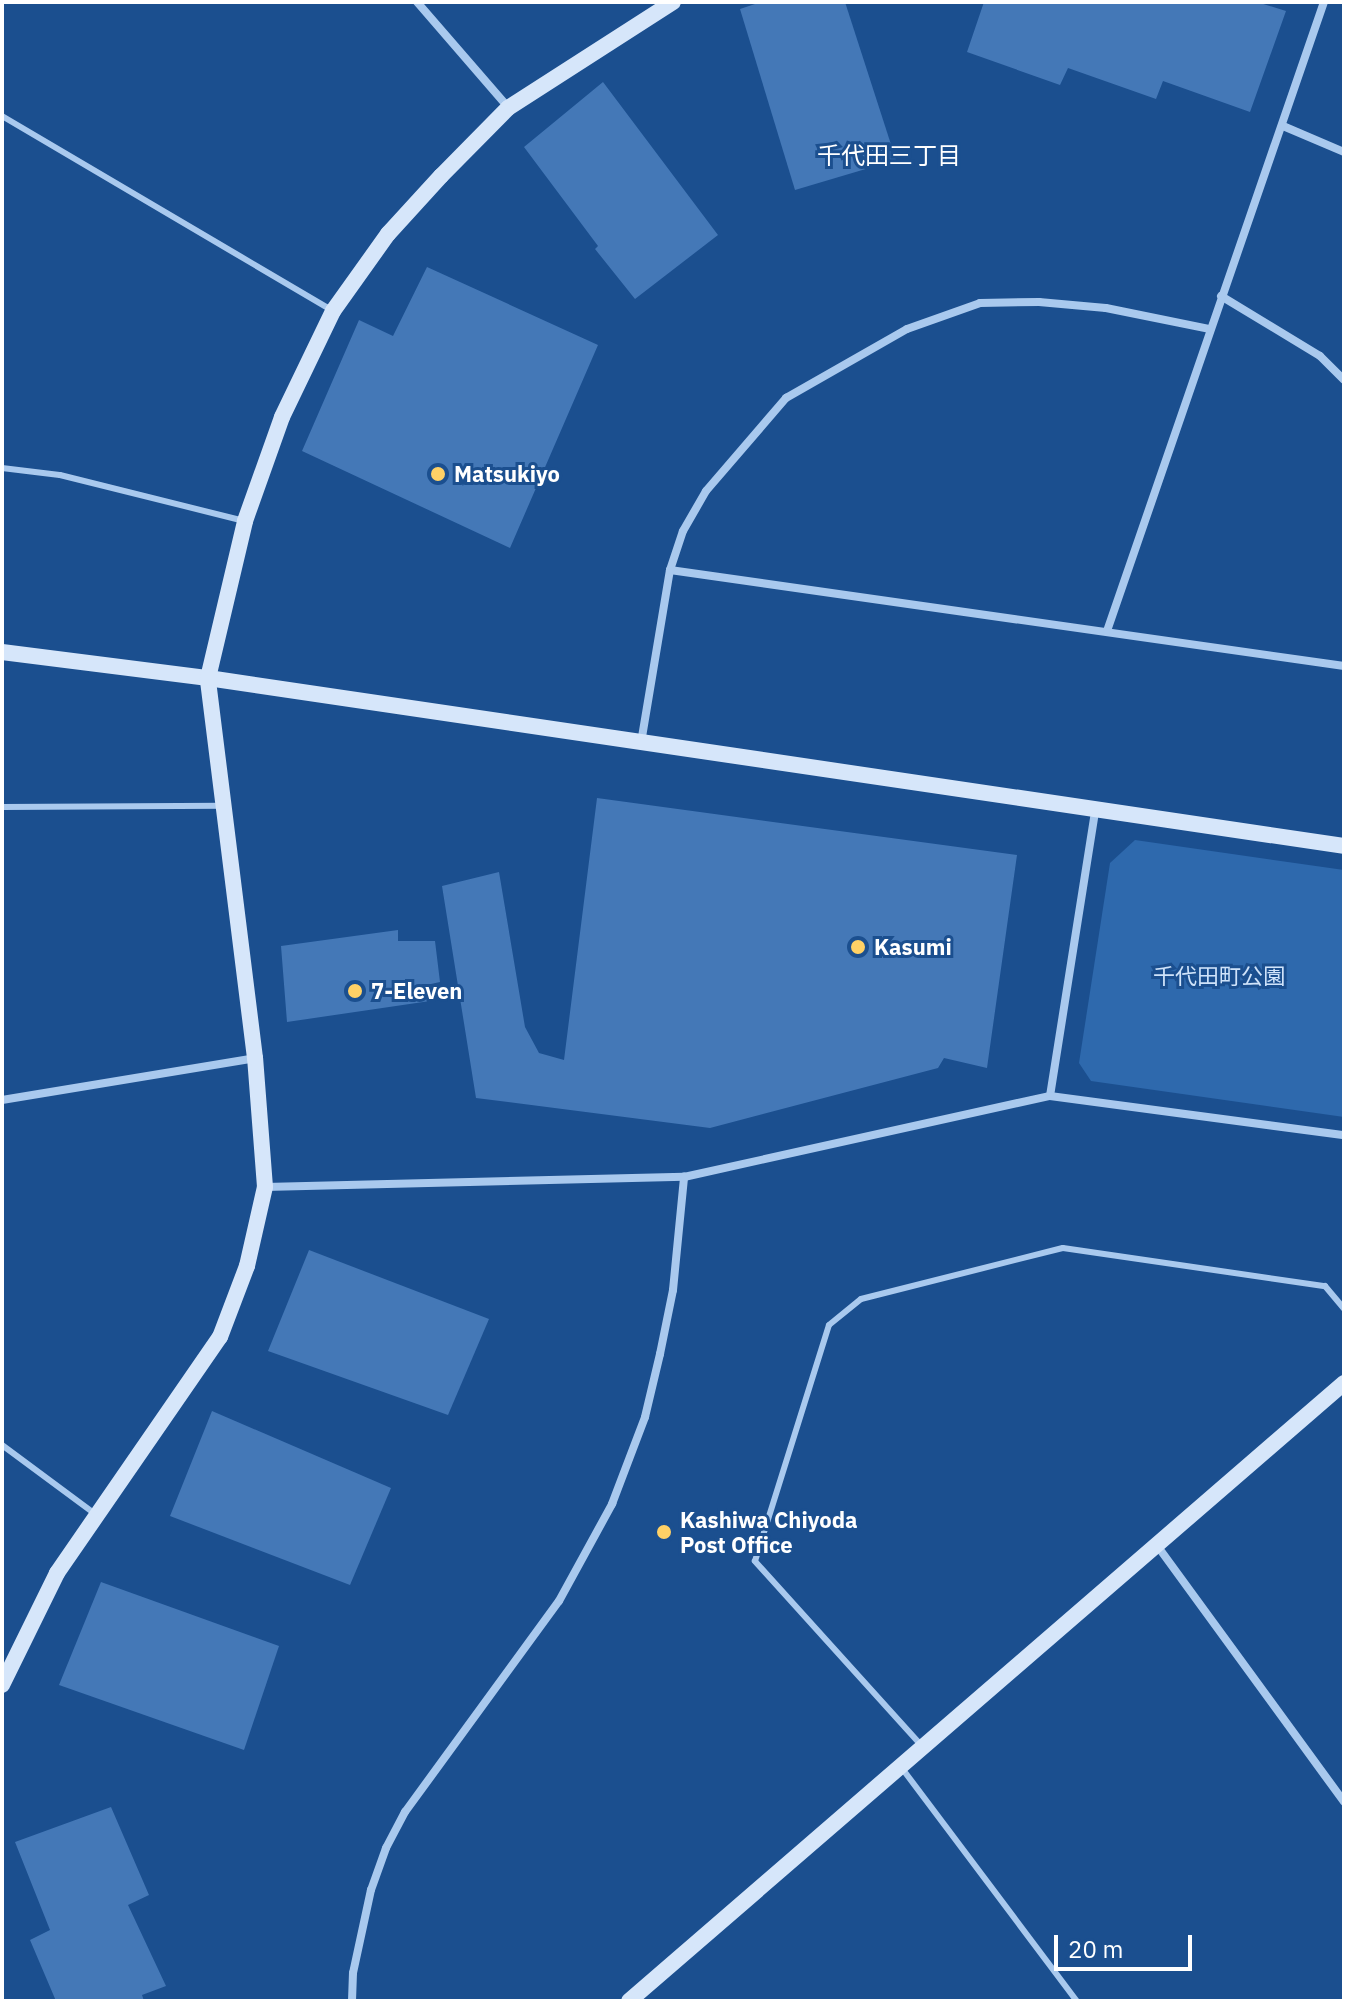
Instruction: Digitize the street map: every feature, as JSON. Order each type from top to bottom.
[{"type":"street","points":[[417,2],[508,108]]},
{"type":"street","points":[[2,1685],[57,1573],[220,1337],[247,1266],[265,1187],[255,1058],[208,678],[245,521],[282,417],[333,311],[388,234],[508,108],[673,2]]},
{"type":"street","points":[[1107,631],[1324,2]]},
{"type":"street","points":[[1283,126],[1344,152]]},
{"type":"street","points":[[1221,296],[1320,356],[1344,380]]},
{"type":"street","points":[[641,744],[670,570],[683,531],[706,491],[786,398],[907,329],[980,303],[1039,302],[1106,308],[1209,329]]},
{"type":"street","points":[[670,570],[1344,666]]},
{"type":"street","points":[[2,652],[208,678],[1344,846]]},
{"type":"street","points":[[1050,1096],[1095,811]]},
{"type":"street","points":[[2,1100],[255,1058]]},
{"type":"street","points":[[265,1187],[684,1177],[1050,1096],[1344,1135]]},
{"type":"street","points":[[352,2001],[355,1958],[371,1890],[386,1848],[405,1812],[559,1601],[612,1504],[645,1417],[660,1354],[673,1290],[684,1177]]},
{"type":"street","points":[[629,2001],[1344,1383]]},
{"type":"street","points":[[1156,1544],[1344,1802]]},
{"type":"lane","points":[[2,116],[333,311]]},
{"type":"lane","points":[[2,468],[60,475],[245,521]]},
{"type":"lane","points":[[2,807],[223,806]]},
{"type":"lane","points":[[923,1747],[755,1561],[829,1325],[861,1299],[1063,1248],[1325,1286],[1344,1309]]},
{"type":"lane","points":[[2,1445],[97,1515]]},
{"type":"lane","points":[[901,1767],[1077,2001]]},
{"type":"green space","name":"千代田町公園","points":[[1135,840],[1344,870],[1344,1117],[1091,1081],[1079,1063],[1110,863]]},
{"type":"building","points":[[761,2],[845,2],[896,160],[795,190],[740,9]]},
{"type":"building","points":[[984,2],[1257,2],[1286,11],[1250,112],[1163,81],[1156,99],[1068,68],[1060,85],[967,52]]},
{"type":"building","points":[[603,82],[718,235],[635,299],[595,249],[598,246],[524,147]]},
{"type":"building","points":[[427,267],[598,345],[510,548],[302,451],[359,320],[393,336]]},
{"type":"building","points":[[597,798],[1017,855],[987,1068],[944,1058],[938,1068],[710,1128],[476,1098],[442,886],[499,872],[525,1027],[539,1053],[564,1060]]},
{"type":"building","points":[[398,930],[398,941],[435,941],[440,982],[431,984],[430,1001],[287,1022],[281,946]]},
{"type":"building","points":[[309,1250],[489,1319],[448,1415],[268,1351]]},
{"type":"building","points":[[212,1411],[391,1488],[350,1585],[170,1516]]},
{"type":"building","points":[[101,1582],[279,1646],[244,1750],[59,1685]]},
{"type":"building","points":[[111,1807],[149,1895],[128,1905],[166,1986],[142,1995],[144,2001],[56,2001],[30,1940],[50,1930],[15,1842]]},
{"type":"place","name":"Matsukiyo","points":[[438,474]]},
{"type":"place","name":"Kasumi","points":[[858,947]]},
{"type":"place","name":"7-Eleven","points":[[355,991]]},
{"type":"place","name":"Kashiwa Chiyoda Post Office","points":[[664,1532]]},
{"type":"district","name":"千代田三丁目","points":[[889,156]]}]
